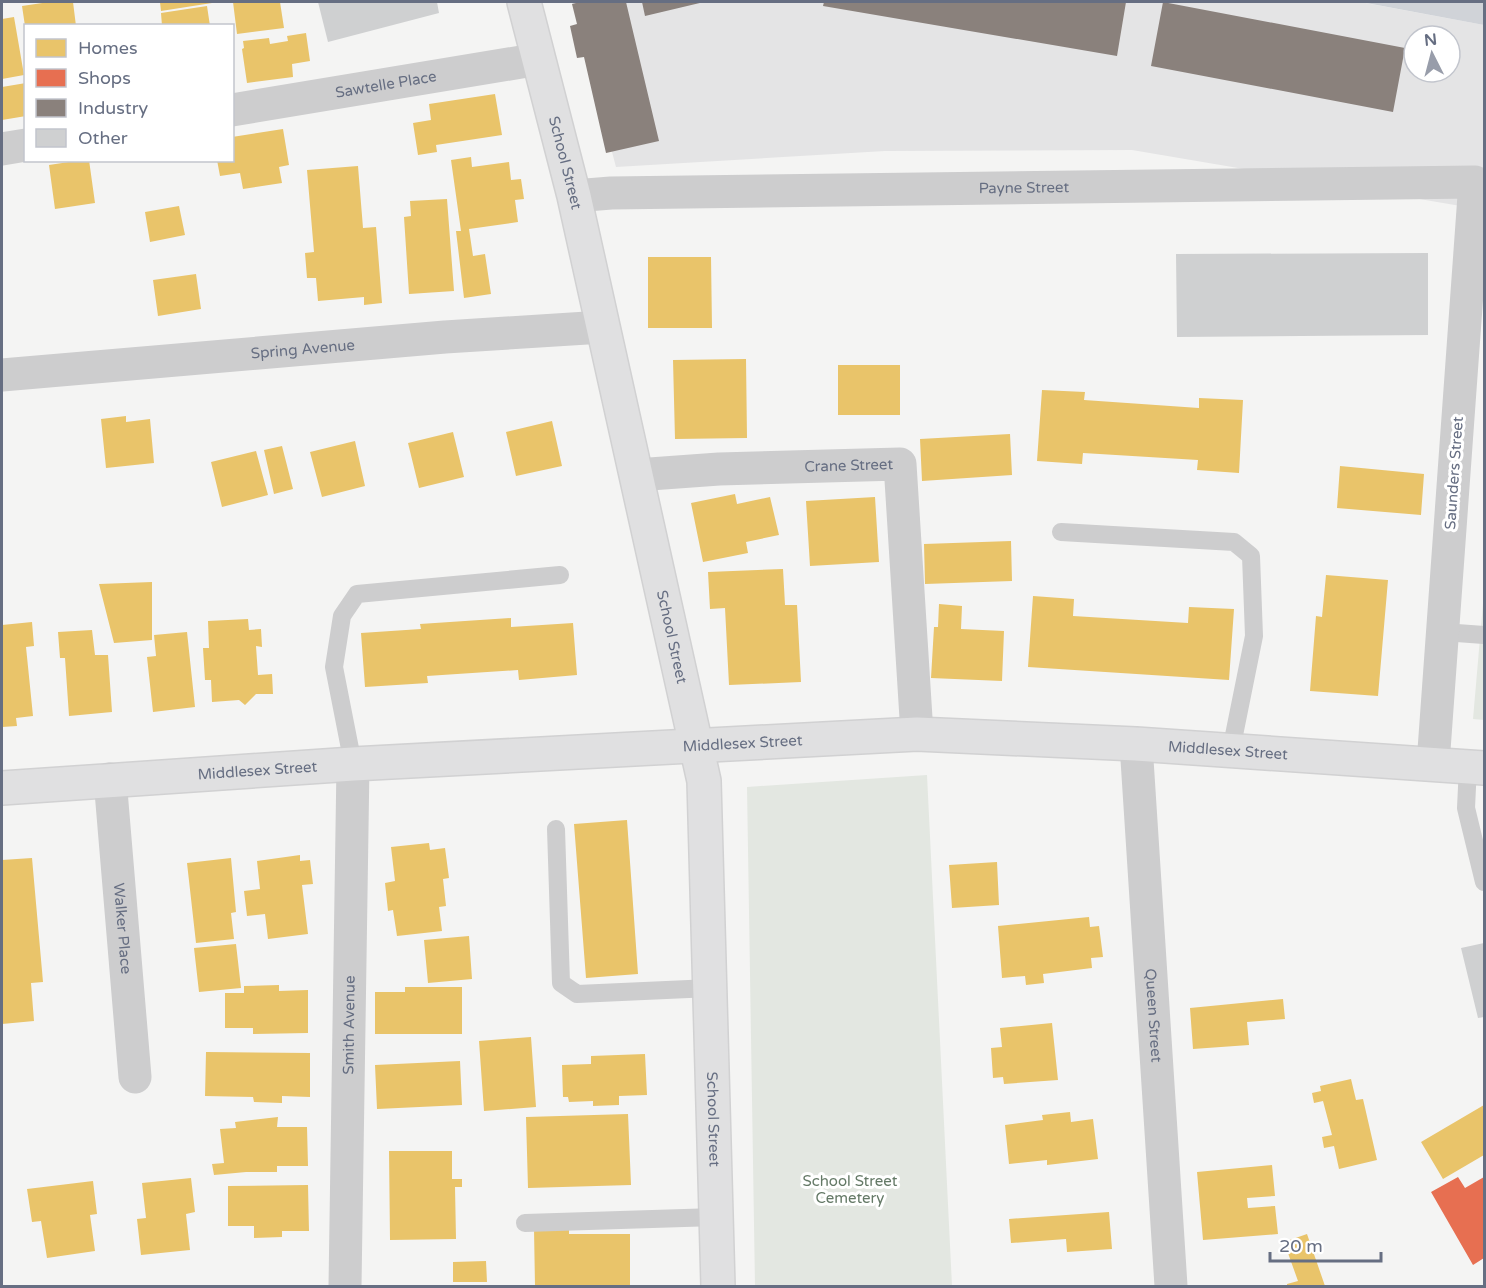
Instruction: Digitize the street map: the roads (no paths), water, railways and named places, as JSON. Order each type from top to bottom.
[{"type":"main road","name":"School Street","points":[[524,2],[574,196],[704,782],[718,1287]]},
{"type":"main road","name":"Middlesex Street","points":[[2,788],[110,779],[917,734],[1136,744],[1476,767]]},
{"type":"street","name":"Sawtelle Place","points":[[234,110],[539,59]]},
{"type":"street","points":[[2,149],[24,145]]},
{"type":"street","name":"Payne Street","points":[[574,196],[610,193],[1475,182]]},
{"type":"street","name":"Saunders Street","points":[[1433,764],[1475,182]]},
{"type":"street","name":"Spring Avenue","points":[[2,375],[445,337],[603,327]]},
{"type":"street","name":"Crane Street","points":[[636,475],[719,469],[900,464],[917,734]]},
{"type":"street","name":"Queen Street","points":[[1136,744],[1171,1287]]},
{"type":"street","name":"Smith Avenue","points":[[345,1287],[353,765]]},
{"type":"street","name":"Walker Place","points":[[110,779],[135,1077]]},
{"type":"lane","points":[[1061,532],[1234,543],[1251,556],[1254,636],[1231,750]]},
{"type":"lane","points":[[353,765],[333,667],[342,616],[357,594],[560,575]]},
{"type":"lane","points":[[1443,632],[1485,635]]},
{"type":"lane","points":[[1476,767],[1466,808],[1485,882]]},
{"type":"lane","points":[[556,829],[561,983],[577,993],[711,988]]},
{"type":"lane","points":[[525,1223],[716,1217]]},
{"type":"park label","name":"School Street Cemetery","points":[[850,1190]]}]
